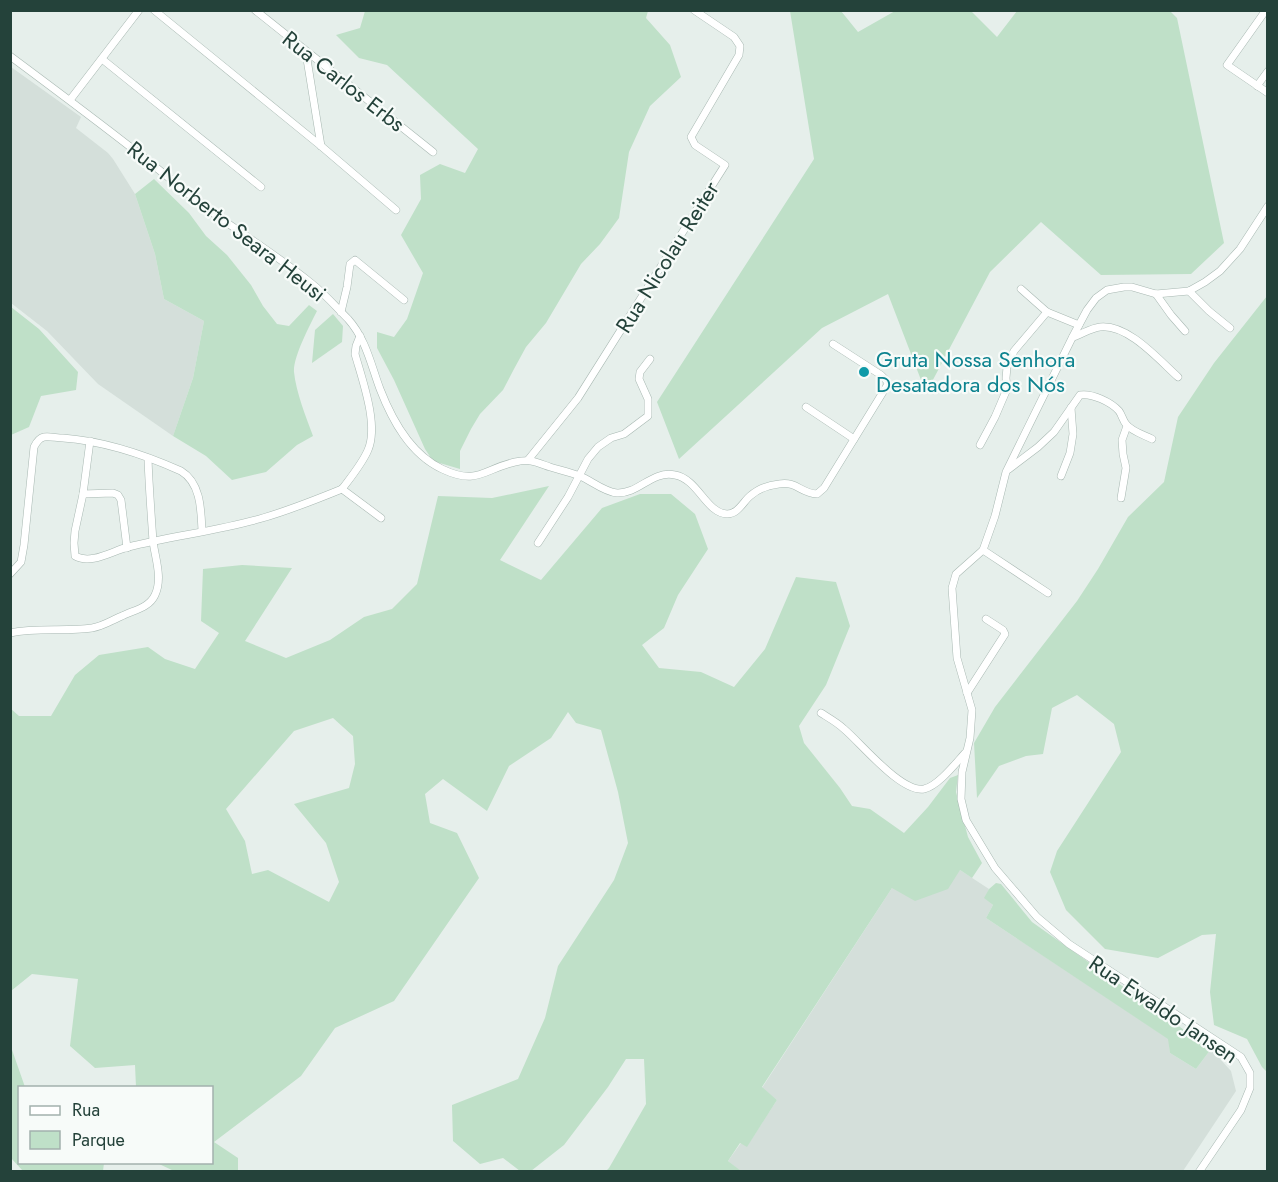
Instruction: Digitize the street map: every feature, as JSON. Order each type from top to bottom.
[{"type":"street","points":[[70,100],[139,10]]},
{"type":"street","points":[[154,10],[396,210]]},
{"type":"street","name":"Rua Carlos Erbs","points":[[255,10],[306,53],[433,152]]},
{"type":"street","name":"Rua Nicolau Reiter","points":[[528,460],[578,398],[725,165],[695,145],[691,137],[739,55],[740,46],[734,37],[694,10]]},
{"type":"street","points":[[1266,10],[1227,65],[1268,93]]},
{"type":"street","points":[[306,53],[321,146]]},
{"type":"street","name":"Rua Norberto Seara Heusi","points":[[10,56],[140,154],[210,211],[324,294],[360,336],[380,389],[406,439],[432,464],[459,475],[472,476],[483,475],[511,463],[528,460]]},
{"type":"street","points":[[102,59],[261,187]]},
{"type":"street","points":[[1257,86],[1268,71]]},
{"type":"street","points":[[1048,593],[983,550],[1006,472],[1087,310],[1096,298],[1107,290],[1132,287],[1156,294],[1189,291],[1205,282],[1220,271],[1240,249],[1268,206]]},
{"type":"street","points":[[341,312],[350,264],[355,260],[404,300]]},
{"type":"street","points":[[1021,289],[1047,312],[1079,326]]},
{"type":"street","points":[[1189,291],[1230,328]]},
{"type":"street","points":[[1156,294],[1185,331]]},
{"type":"street","points":[[980,445],[1007,389],[1007,367],[1014,351],[1047,312]]},
{"type":"street","points":[[1072,338],[1097,328],[1118,329],[1136,340],[1178,377]]},
{"type":"street","points":[[90,441],[83,494],[74,537],[75,556],[80,559],[90,560],[153,541],[261,518],[342,489],[368,450],[372,437],[370,409],[355,354],[360,336]]},
{"type":"street","points":[[528,460],[580,476],[617,493],[635,489],[653,478],[670,474],[677,475],[692,483],[716,510],[724,514],[738,510],[751,495],[777,484],[793,484],[817,494],[824,489],[888,384],[880,375],[833,344]]},
{"type":"street","points":[[538,543],[568,497],[588,459],[598,447],[610,438],[624,434],[648,416],[648,399],[639,379],[640,372],[650,359]]},
{"type":"street","points":[[1006,472],[1054,432],[1083,394],[1112,404],[1119,411],[1127,426],[1152,440]]},
{"type":"street","points":[[806,407],[854,439]]},
{"type":"street","points":[[1061,476],[1070,453],[1073,434],[1071,408]]},
{"type":"street","points":[[1121,498],[1126,468],[1122,440],[1127,426]]},
{"type":"street","points":[[10,574],[21,562],[34,447],[43,437],[90,441],[127,450],[186,474],[193,483],[201,506],[202,531]]},
{"type":"street","points":[[10,633],[40,629],[95,628],[144,607],[154,597],[159,585],[153,541],[148,459]]},
{"type":"street","points":[[342,489],[381,518]]},
{"type":"street","points":[[83,494],[113,493],[118,495],[127,548]]},
{"type":"street","name":"Rua Ewaldo Jansen","points":[[983,550],[956,574],[952,588],[957,658],[972,710],[970,738],[962,772],[961,799],[966,820],[995,868],[1037,917],[1069,945],[1240,1056],[1250,1072],[1250,1088],[1241,1110],[1199,1172]]},
{"type":"street","points":[[967,693],[1005,634],[1003,630],[986,619]]},
{"type":"street","points":[[821,713],[843,727],[894,778],[914,788],[923,789],[935,784],[965,753]]},
{"type":"shaded area","points":[[11,67],[81,117],[76,128],[113,159],[135,194],[155,254],[164,299],[204,321],[193,378],[173,436],[98,384],[47,331],[11,303]]},
{"type":"shaded area","points":[[960,870],[989,889],[985,898],[993,905],[986,918],[1169,1039],[1170,1053],[1196,1069],[1211,1049],[1231,1071],[1236,1091],[1183,1171],[741,1172],[728,1161],[741,1143],[747,1146],[777,1100],[762,1088],[892,888]]},
{"type":"green space","points":[[365,11],[648,11],[646,18],[670,45],[681,77],[650,106],[629,152],[619,218],[600,244],[581,264],[546,323],[526,347],[503,390],[480,414],[460,451],[460,469],[433,461],[425,449],[377,348],[377,332],[394,337],[407,319],[423,273],[401,235],[421,199],[420,175],[440,164],[465,173],[478,149],[387,65],[359,58],[336,35],[360,28]]},
{"type":"green space","points":[[790,11],[841,11],[858,32],[895,11],[971,11],[997,37],[1017,11],[1170,11],[1177,18],[1224,243],[1191,274],[1101,275],[1041,222],[990,272],[926,393],[888,294],[822,328],[679,459],[657,402],[814,159]]},
{"type":"green space","points":[[154,179],[189,213],[206,236],[227,255],[251,285],[277,324],[289,326],[309,305],[317,311],[306,332],[294,366],[299,396],[313,436],[297,445],[266,472],[232,480],[206,456],[173,436],[193,378],[204,321],[164,299],[155,254],[135,194]]},
{"type":"green space","points":[[1267,296],[1267,1072],[1247,1039],[1214,1025],[1210,992],[1216,934],[1202,935],[1158,958],[1105,949],[1066,910],[1050,872],[1057,851],[1121,752],[1114,724],[1077,695],[1052,708],[1043,754],[1026,756],[999,766],[977,798],[974,743],[995,707],[1077,601],[1128,517],[1164,482],[1178,417],[1214,363]]},
{"type":"green space","points":[[11,307],[39,329],[78,372],[76,390],[41,396],[29,427],[11,435]]},
{"type":"green space","points":[[333,314],[343,326],[342,342],[312,363],[315,330]]},
{"type":"green space","points":[[549,486],[500,560],[541,580],[602,508],[640,494],[671,494],[695,514],[708,549],[678,595],[664,628],[642,645],[659,668],[701,672],[734,687],[765,649],[796,577],[836,582],[850,626],[826,685],[799,726],[804,743],[852,806],[870,809],[904,833],[950,778],[958,775],[956,792],[968,837],[982,863],[972,878],[960,870],[948,889],[915,901],[892,888],[762,1087],[777,1100],[747,1147],[740,1143],[728,1161],[741,1171],[606,1171],[646,1104],[644,1059],[626,1059],[564,1145],[531,1171],[520,1171],[503,1158],[480,1164],[453,1141],[452,1105],[518,1079],[545,1018],[558,966],[614,880],[628,843],[618,792],[601,730],[576,723],[568,712],[551,738],[509,766],[487,811],[443,779],[425,794],[430,823],[457,833],[479,878],[394,1001],[335,1028],[301,1076],[214,1142],[238,1158],[238,1171],[174,1171],[159,1164],[213,1164],[213,1086],[136,1086],[135,1065],[95,1068],[70,1046],[78,979],[32,974],[11,991],[10,708],[19,716],[51,716],[75,675],[99,655],[148,647],[165,659],[195,669],[219,633],[201,621],[203,569],[242,565],[292,568],[245,641],[286,658],[330,640],[364,617],[392,609],[417,584],[438,496],[492,498]],"holes":[[[333,718],[353,736],[355,764],[349,788],[294,804],[326,843],[339,882],[329,902],[268,870],[252,874],[245,841],[226,809],[294,731]]]},
{"type":"green space","points":[[996,883],[1001,884],[1032,922],[1211,1049],[1196,1069],[1170,1053],[1168,1039],[986,918],[993,905],[984,898]]},
{"type":"green space","points":[[11,1047],[25,1086],[18,1086],[18,1164],[104,1164],[103,1171],[23,1171],[11,1158]]},
{"type":"place","name":"Gruta Nossa Senhora Desatadora dos Nós","points":[[864,372]]}]
